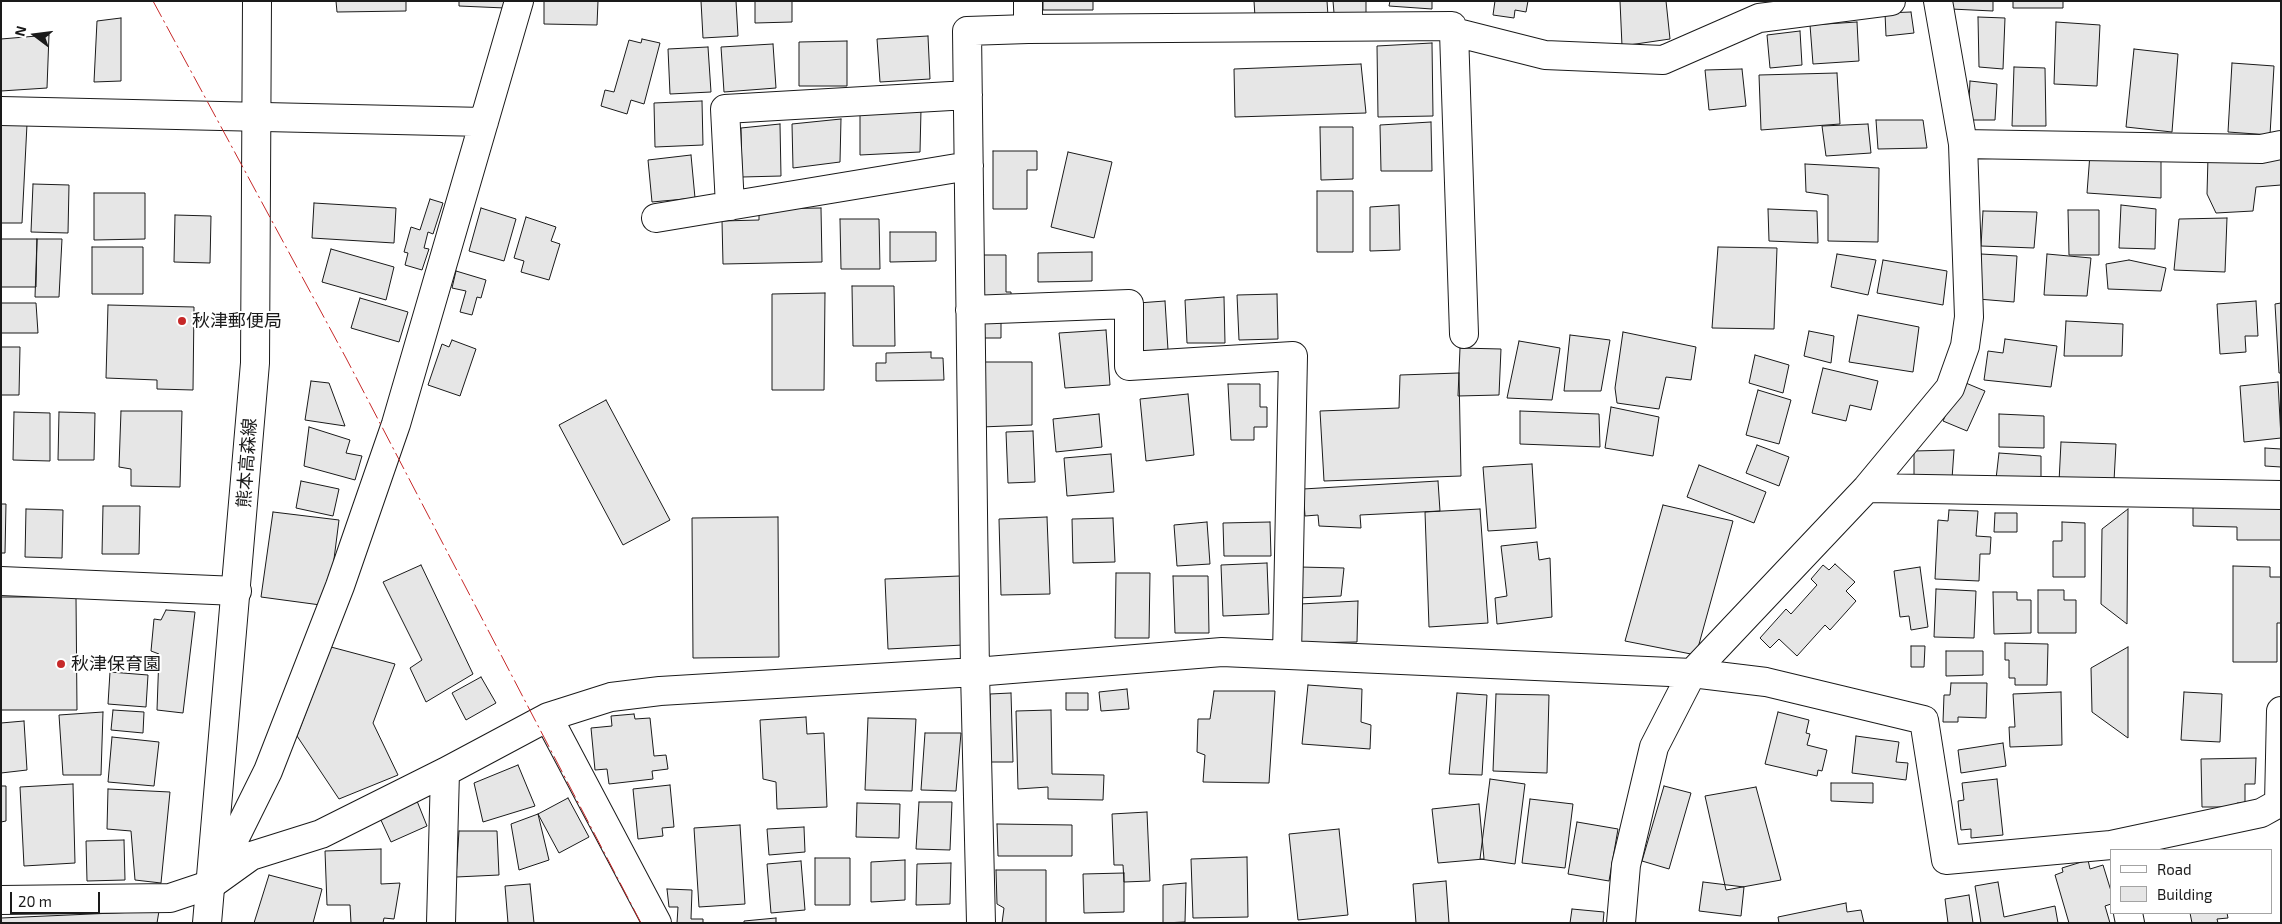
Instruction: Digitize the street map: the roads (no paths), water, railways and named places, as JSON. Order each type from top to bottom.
[{"type":"street","name":"熊本高森線","points":[[207,923],[212,884],[255,363],[257,1]]},
{"type":"street","points":[[212,884],[268,771],[340,586],[396,424],[519,1]]},
{"type":"street","points":[[1028,1],[1028,29]]},
{"type":"street","points":[[1454,32],[1545,55],[1663,60],[1759,18],[1891,1]]},
{"type":"street","points":[[1621,923],[1626,865],[1654,747],[1692,673],[1867,488],[1950,388],[1966,346],[1969,318],[1963,144],[1938,1]]},
{"type":"street","points":[[981,923],[975,672],[967,31],[1452,26],[1454,32],[1464,334]]},
{"type":"street","points":[[730,206],[725,109],[968,95]]},
{"type":"street","points":[[1,111],[256,115],[484,122]]},
{"type":"street","points":[[1963,144],[2261,149],[2281,145]]},
{"type":"street","points":[[656,218],[969,166]]},
{"type":"street","points":[[970,310],[1129,304],[1129,366],[1293,356],[1287,655]]},
{"type":"street","points":[[1867,488],[2281,495]]},
{"type":"street","points":[[1,581],[237,591]]},
{"type":"street","points":[[1,900],[170,898],[212,884],[251,856],[310,838],[445,772],[548,717],[611,697],[640,694],[975,672],[1222,652],[1692,673],[1766,682],[1924,720],[1946,860],[2112,848],[2261,813],[2280,802],[2280,716]]},
{"type":"street","points":[[548,717],[657,923]]},
{"type":"street","points":[[441,923],[445,772]]},
{"type":"place","name":"秋津郵便局","points":[[182,321]]},
{"type":"place","name":"秋津保育園","points":[[61,664]]}]
